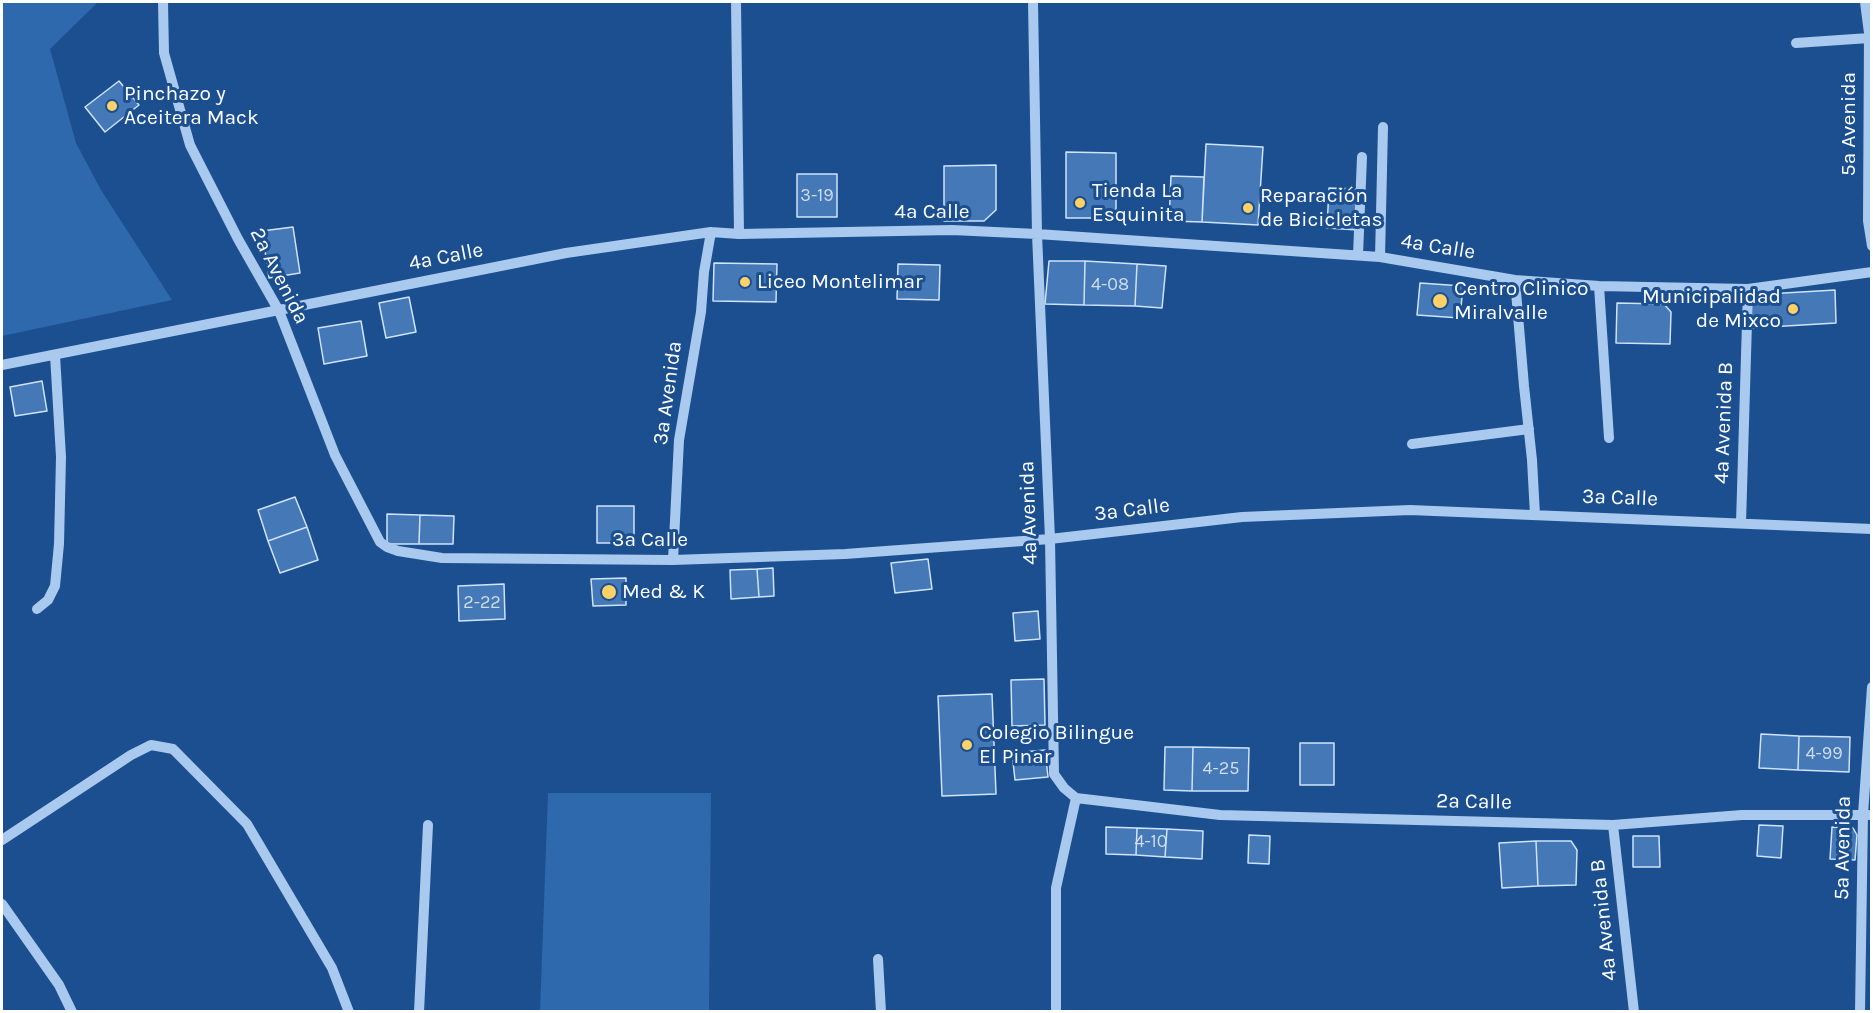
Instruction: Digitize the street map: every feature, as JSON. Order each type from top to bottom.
[{"type":"street","name":"2a Avenida","points":[[163,2],[164,53],[190,145],[238,239],[279,311],[335,455],[380,542],[398,551]]},
{"type":"street","points":[[736,2],[739,234]]},
{"type":"street","name":"4a Avenida","points":[[1034,2],[1037,234],[1050,539],[1054,774],[1064,788],[1076,798]]},
{"type":"street","name":"5a Avenida","points":[[1865,2],[1869,38],[1868,221],[1872,246]]},
{"type":"street","points":[[1796,43],[1869,38]]},
{"type":"street","points":[[1380,257],[1383,127]]},
{"type":"street","points":[[1358,255],[1362,157]]},
{"type":"street","name":"4a Calle","points":[[2,365],[566,253],[711,232],[739,234],[952,230],[1037,234],[1380,257],[1515,280],[1599,286],[1748,289],[1872,272]]},
{"type":"street","name":"3a Avenida","points":[[673,560],[679,440],[701,312],[704,272],[711,232]]},
{"type":"street","points":[[1515,280],[1535,514]]},
{"type":"street","points":[[1599,286],[1609,438]]},
{"type":"street","name":"4a Avenida B","points":[[1741,523],[1748,289]]},
{"type":"street","points":[[37,609],[48,600],[55,586],[59,544],[61,457],[55,355]]},
{"type":"street","points":[[1412,444],[1529,429]]},
{"type":"street","name":"3a Calle","points":[[398,551],[442,558],[673,560],[845,554],[1050,539],[1253,516],[1410,510],[1872,529]]},
{"type":"street","name":"5a Avenida","points":[[1860,1011],[1872,687]]},
{"type":"street","points":[[2,840],[131,755],[151,745],[173,749],[248,824],[332,968],[349,1011]]},
{"type":"street","points":[[1056,1011],[1056,888],[1076,798]]},
{"type":"street","name":"2a Calle","points":[[1076,798],[1220,815],[1612,825],[1742,815],[1867,814]]},
{"type":"street","points":[[419,1011],[429,825]]},
{"type":"street","name":"4a Avenida B","points":[[1612,825],[1634,1011]]},
{"type":"street","points":[[2,904],[59,985],[72,1011]]},
{"type":"street","points":[[878,959],[880,1011]]},
{"type":"shaded area","points":[[2,2],[98,2],[50,49],[76,143],[101,190],[172,300],[2,336]]},
{"type":"shaded area","points":[[548,793],[711,793],[709,1011],[540,1011]]},
{"type":"building","name":"Pinchazo y Aceitera Mack","points":[[119,81],[139,105],[105,132],[85,107]]},
{"type":"building","points":[[1206,144],[1263,147],[1258,225],[1202,222]]},
{"type":"building","points":[[1066,152],[1116,153],[1116,218],[1066,218]]},
{"type":"building","points":[[996,165],[996,210],[984,221],[944,221],[944,166]]},
{"type":"building","points":[[797,174],[837,174],[837,217],[797,217]]},
{"type":"building","points":[[1171,176],[1204,177],[1202,222],[1169,221]]},
{"type":"building","points":[[1329,188],[1360,189],[1358,230],[1327,228]]},
{"type":"building","points":[[293,227],[300,273],[269,278],[262,231]]},
{"type":"building","points":[[1049,261],[1085,261],[1084,305],[1045,304]]},
{"type":"building","points":[[1085,261],[1137,264],[1135,306],[1084,305]]},
{"type":"building","name":"Liceo Montelimar","points":[[714,263],[777,264],[776,302],[713,301]]},
{"type":"building","points":[[898,264],[940,265],[939,300],[897,299]]},
{"type":"building","points":[[1137,264],[1166,266],[1162,308],[1135,306]]},
{"type":"building","name":"Centro Clinico Miralvalle","points":[[1420,283],[1463,286],[1460,318],[1417,315]]},
{"type":"building","name":"Municipalidad de Mixco","points":[[1835,290],[1836,323],[1752,328],[1750,295]]},
{"type":"building","points":[[409,297],[416,332],[386,338],[379,303]]},
{"type":"building","points":[[1617,303],[1664,304],[1671,312],[1670,344],[1616,343]]},
{"type":"building","points":[[361,321],[367,356],[324,364],[318,328]]},
{"type":"building","points":[[42,381],[47,411],[15,416],[10,387]]},
{"type":"building","points":[[295,497],[307,527],[268,541],[258,510]]},
{"type":"building","points":[[597,506],[634,506],[634,543],[597,543]]},
{"type":"building","points":[[387,514],[420,515],[419,544],[387,544]]},
{"type":"building","points":[[420,515],[454,516],[453,544],[419,544]]},
{"type":"building","points":[[307,527],[318,560],[280,573],[268,541]]},
{"type":"building","points":[[928,559],[932,589],[895,593],[891,563]]},
{"type":"building","points":[[773,568],[774,596],[759,597],[757,569]]},
{"type":"building","points":[[757,569],[759,597],[731,599],[730,570]]},
{"type":"building","name":"Med & K","points":[[626,578],[626,605],[593,606],[591,579]]},
{"type":"building","points":[[504,584],[505,619],[459,621],[458,586]]},
{"type":"building","points":[[1038,611],[1040,639],[1015,641],[1013,613]]},
{"type":"building","points":[[1044,679],[1045,725],[1012,726],[1011,680]]},
{"type":"building","name":"Colegio Bilingue El Pinar","points":[[992,694],[996,794],[942,796],[938,696]]},
{"type":"building","points":[[1761,734],[1799,736],[1798,770],[1759,768]]},
{"type":"building","points":[[1799,736],[1850,737],[1849,772],[1798,770]]},
{"type":"building","points":[[1300,743],[1334,743],[1334,785],[1300,785]]},
{"type":"building","points":[[1165,747],[1193,747],[1192,791],[1164,790]]},
{"type":"building","points":[[1193,747],[1249,748],[1248,791],[1192,791]]},
{"type":"building","points":[[1045,750],[1048,777],[1015,780],[1012,753]]},
{"type":"building","points":[[1759,825],[1783,826],[1781,858],[1757,856]]},
{"type":"building","points":[[1106,827],[1137,828],[1136,855],[1106,854]]},
{"type":"building","points":[[1832,827],[1853,828],[1857,835],[1855,860],[1830,859]]},
{"type":"building","points":[[1137,828],[1167,829],[1165,857],[1136,855]]},
{"type":"building","points":[[1167,829],[1203,831],[1202,859],[1165,857]]},
{"type":"building","points":[[1249,835],[1270,836],[1269,864],[1248,863]]},
{"type":"building","points":[[1633,836],[1659,836],[1660,867],[1633,867]]},
{"type":"building","points":[[1536,841],[1538,886],[1502,888],[1499,843]]},
{"type":"building","points":[[1536,841],[1571,841],[1577,850],[1576,885],[1538,886]]},
{"type":"place","name":"Pinchazo y Aceitera Mack","points":[[112,106]]},
{"type":"place","name":"Tienda La Esquinita","points":[[1080,203]]},
{"type":"place","name":"Reparación de Bicicletas","points":[[1248,208]]},
{"type":"place","name":"Liceo Montelimar","points":[[745,282]]},
{"type":"place","name":"Centro Clinico Miralvalle","points":[[1440,301]]},
{"type":"place","name":"Municipalidad de Mixco","points":[[1793,309]]},
{"type":"place","name":"Med & K","points":[[609,592]]},
{"type":"place","name":"Colegio Bilingue El Pinar","points":[[967,745]]}]
